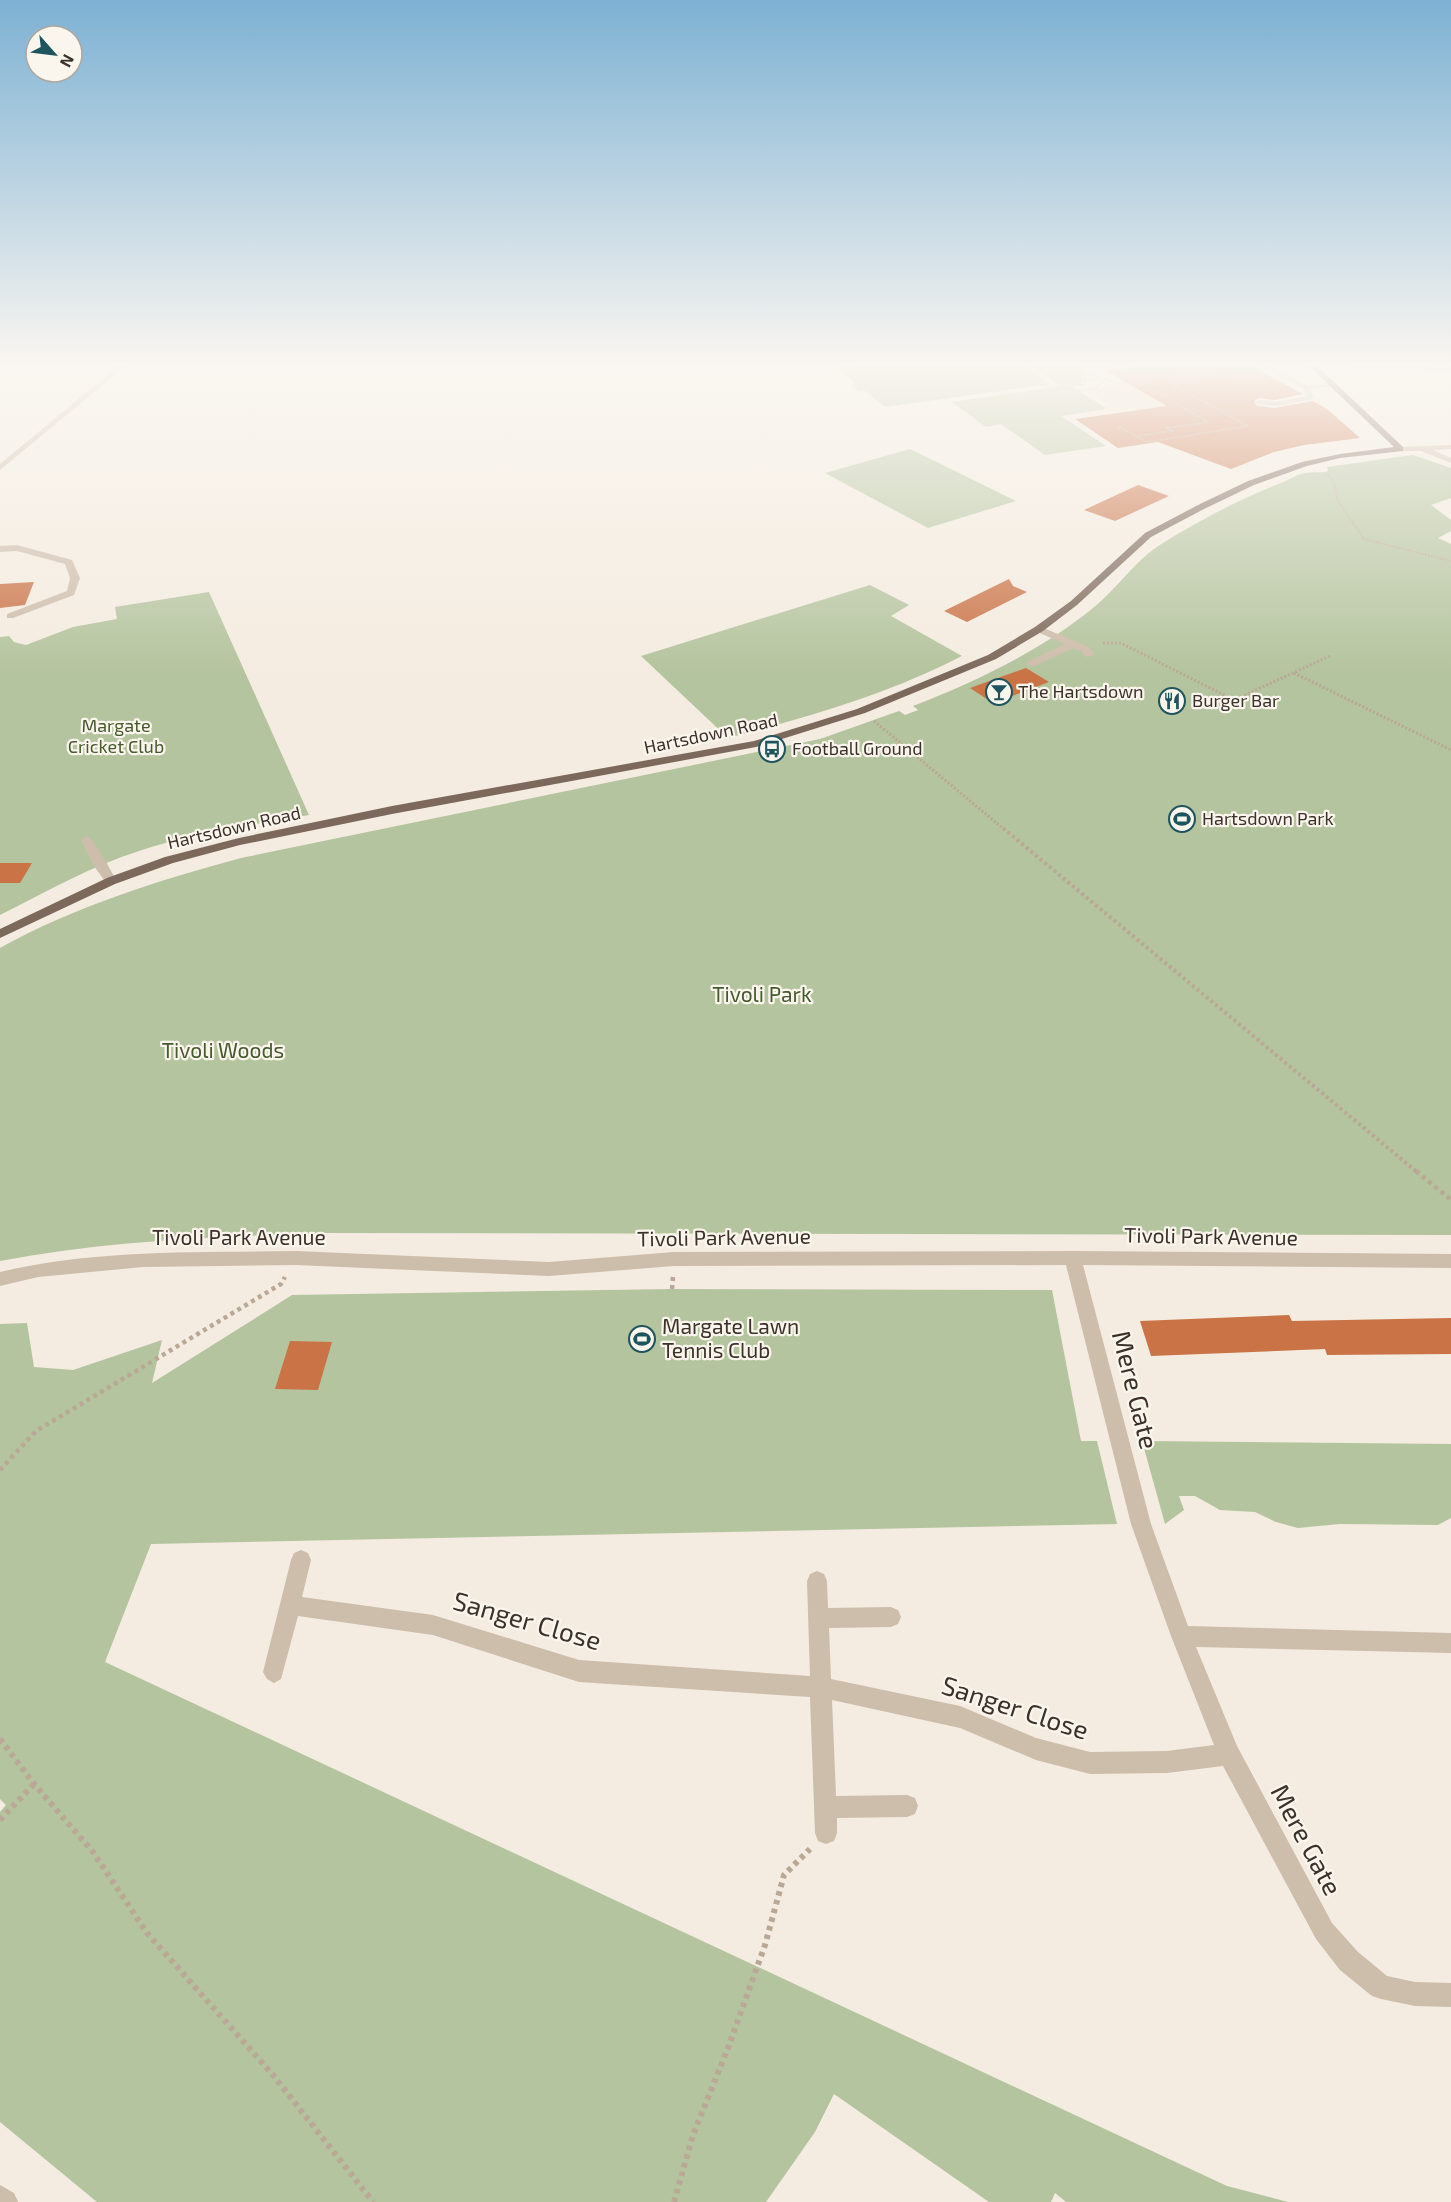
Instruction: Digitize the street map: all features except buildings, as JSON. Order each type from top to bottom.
[{"type":"main road","name":"Hartsdown Road","points":[[0,934],[111,881],[169,860],[239,842],[392,810],[756,744],[861,711],[992,657],[1039,629],[1074,603],[1105,572],[1148,535],[1251,483],[1291,469]]},
{"type":"street","points":[[0,549],[17,548],[69,562],[75,578],[71,593],[10,616]]},
{"type":"street","points":[[1039,629],[1088,652]]},
{"type":"street","points":[[1031,664],[1073,644]]},
{"type":"street","points":[[87,840],[100,866],[111,881]]},
{"type":"street","name":"Tivoli Park Avenue","points":[[0,1279],[38,1270],[143,1260],[296,1258],[549,1269],[674,1259],[1073,1258],[1451,1261]]},
{"type":"street","name":"Mere Gate","points":[[1073,1258],[1141,1524],[1181,1636],[1229,1754],[1324,1931],[1349,1961],[1381,1987],[1415,1994],[1451,1995]]},
{"type":"street","points":[[274,1672],[301,1560]]},
{"type":"street","points":[[817,1581],[825,1833]]},
{"type":"street","name":"Sanger Close","points":[[290,1605],[433,1625],[579,1671],[821,1687],[960,1717],[1036,1749],[1090,1763],[1167,1762],[1229,1754]]},
{"type":"street","points":[[818,1618],[891,1617]]},
{"type":"street","points":[[1181,1636],[1451,1643]]},
{"type":"street","points":[[824,1807],[907,1806]]},
{"type":"street","points":[[0,2198],[5,2202]]},
{"type":"path","points":[[1314,469],[1333,479],[1338,501],[1364,539],[1451,561]]},
{"type":"path","points":[[1088,652],[1108,642],[1121,643],[1234,700],[1330,656]]},
{"type":"path","points":[[1294,673],[1451,750]]},
{"type":"path","points":[[861,711],[1451,1200]]},
{"type":"path","points":[[0,1470],[36,1431],[281,1284],[296,1258]]},
{"type":"path","points":[[0,1739],[34,1784],[93,1852],[147,1933],[273,2075],[373,2202]]},
{"type":"path","points":[[0,1820],[34,1784]]},
{"type":"path","points":[[674,2202],[693,2135],[728,2048],[765,1945],[784,1875],[825,1833]]},
{"type":"green space","points":[[840,469],[950,469],[1016,501],[928,528],[825,473]]},
{"type":"green space","name":"Tivoli Park","points":[[1327,469],[1451,469],[1451,498],[1431,505],[1451,520],[1451,531],[1438,538],[1451,544],[1451,1235],[317,1233],[118,1244],[0,1261],[0,948],[87,907],[241,858],[820,739],[899,711],[905,715],[918,710],[913,706],[1007,664],[1052,638],[1093,608],[1153,550],[1177,534],[1250,496],[1309,472],[1328,471]]},
{"type":"green space","points":[[870,585],[909,605],[891,616],[962,656],[877,693],[788,722],[728,738],[641,656]]},
{"type":"green space","name":"Margate Cricket Club","points":[[209,592],[309,815],[203,834],[142,850],[88,871],[0,915],[0,637],[9,636],[14,642],[26,645],[73,627],[117,619],[115,607]]},
{"type":"green space","points":[[672,1289],[1052,1290],[1081,1441],[1097,1441],[1117,1524],[151,1544],[105,1662],[1227,2186],[1288,2202],[1066,2202],[1055,2193],[1051,2202],[989,2202],[834,2094],[815,2132],[766,2202],[97,2202],[0,2122],[0,1812],[6,1805],[0,1799],[0,1324],[27,1323],[34,1367],[73,1370],[162,1340],[152,1383],[292,1295]]},
{"type":"green space","points":[[1142,1441],[1451,1444],[1451,1518],[1438,1525],[1340,1524],[1298,1528],[1276,1522],[1255,1512],[1220,1510],[1195,1496],[1179,1496],[1184,1510],[1165,1524]]},
{"type":"place","name":"The Hartsdown","points":[[999,692]]},
{"type":"place","name":"Burger Bar","points":[[1172,701]]},
{"type":"place","name":"Football Ground","points":[[772,749]]},
{"type":"place","name":"Hartsdown Park","points":[[1182,819]]},
{"type":"place","name":"Margate Lawn Tennis Club","points":[[642,1339]]},
{"type":"park label","name":"Tivoli Woods","points":[[223,1051]]}]
